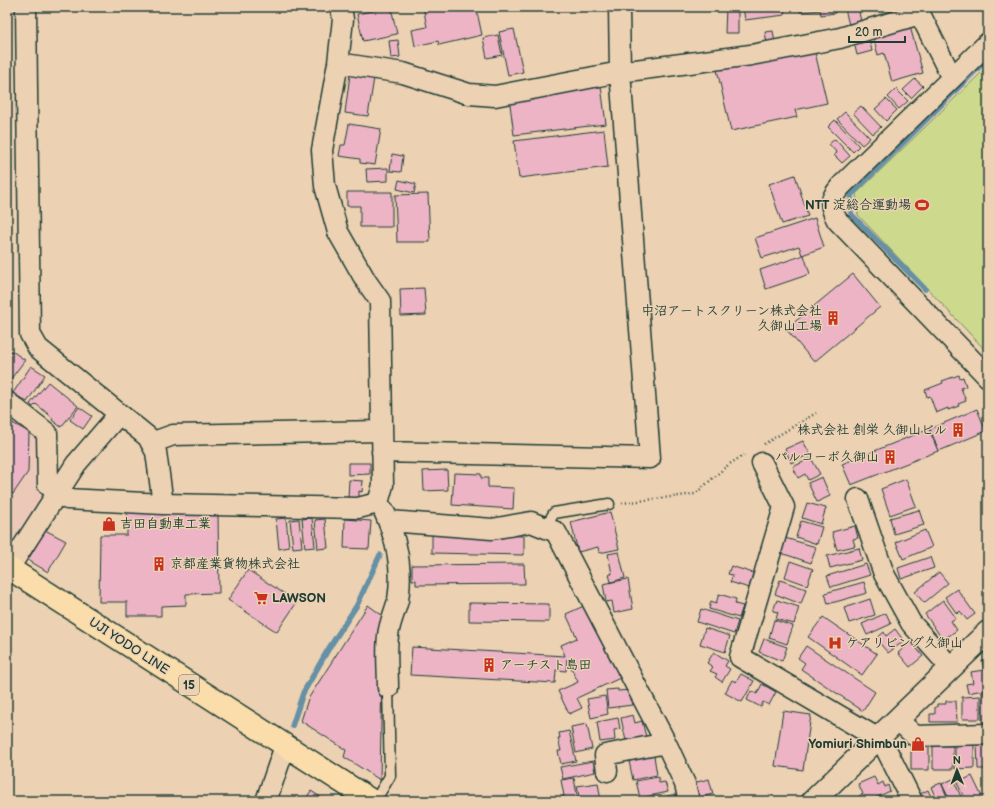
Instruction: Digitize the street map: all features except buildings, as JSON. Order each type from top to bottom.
[{"type":"main road","name":"UJI YODO LINE","points":[[8,568],[372,801]]},
{"type":"street","points":[[26,7],[30,334],[38,348],[148,437],[156,452],[163,504]]},
{"type":"street","points":[[341,7],[343,19],[338,63],[322,150],[325,186],[338,232],[366,281],[380,301],[383,486],[378,503]]},
{"type":"street","points":[[382,452],[650,458],[620,72],[619,7]]},
{"type":"street","points":[[338,63],[403,73],[469,94],[494,96],[620,72],[751,55],[833,39],[920,14],[952,78]]},
{"type":"street","points":[[988,43],[841,186],[832,196],[831,209],[837,220],[988,377]]},
{"type":"street","points":[[7,402],[47,433],[48,485],[68,499],[163,504],[358,508],[378,503]]},
{"type":"street","points":[[8,568],[76,464],[119,414]]},
{"type":"street","points":[[151,443],[173,435],[382,431]]},
{"type":"street","points":[[758,454],[784,507],[740,657],[882,741],[912,801]]},
{"type":"street","points":[[858,499],[884,574],[911,623],[951,668]]},
{"type":"street","points":[[378,503],[384,510],[389,521],[397,550],[400,574],[398,600],[388,635],[388,688]]},
{"type":"street","points":[[389,521],[492,529],[530,522],[556,532],[666,742],[685,784],[689,801]]},
{"type":"street","points":[[814,801],[988,632]]},
{"type":"street","points":[[898,720],[915,736],[988,734]]},
{"type":"street","points":[[607,771],[605,755],[666,742]]},
{"type":"street","points":[[266,801],[285,746]]},
{"type":"lane","points":[[545,528],[554,513],[609,504]]},
{"type":"lane","points":[[375,801],[390,776],[388,688]]},
{"type":"path","points":[[609,504],[695,494],[728,465],[758,454],[816,413]]},
{"type":"shaded area","points":[[7,411],[37,431],[40,504],[8,551]]},
{"type":"shaded area","points":[[458,794],[558,794],[558,801],[454,801]]},
{"type":"green space","name":"NTT 淀総合運動場","points":[[988,66],[988,353],[858,215],[856,194]]},
{"type":"waterway","points":[[925,289],[851,214],[851,195],[988,58]]},
{"type":"waterway","points":[[292,726],[303,693],[329,648],[357,605],[380,555]]},
{"type":"place","name":"NTT 淀総合運動場","points":[[922,205]]},
{"type":"place","name":"中沼アートスクリーン株式会社 久御山工場","points":[[833,318]]},
{"type":"place","name":"株式会社 創栄 久御山ビル","points":[[958,430]]},
{"type":"place","name":"パルコーポ久御山","points":[[890,457]]},
{"type":"place","name":"吉田自動車工業","points":[[109,524]]},
{"type":"place","name":"京都産業貨物株式会社","points":[[159,564]]},
{"type":"place","name":"LAWSON","points":[[261,598]]},
{"type":"place","name":"ケアリビング久御山","points":[[835,643]]},
{"type":"place","name":"アーチスト島田","points":[[489,665]]},
{"type":"place","name":"Yomiuri Shimbun","points":[[918,744]]}]
